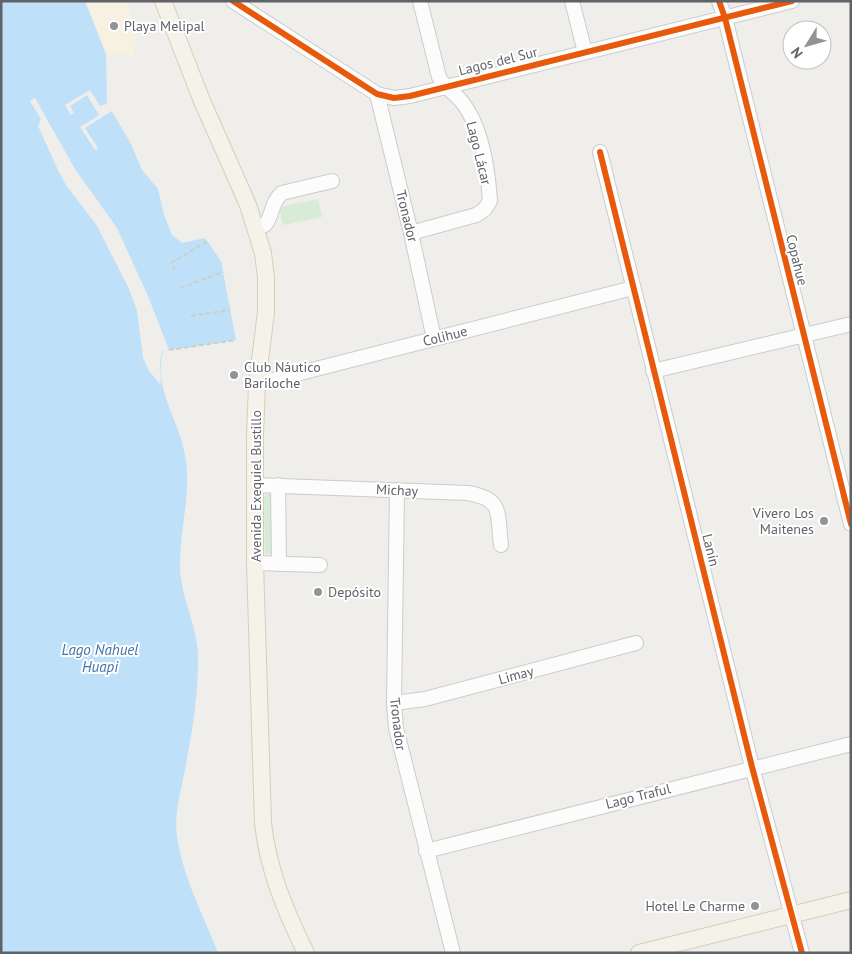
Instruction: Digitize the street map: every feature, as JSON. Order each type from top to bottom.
[{"type":"main road","name":"Avenida Exequiel Bustillo","points":[[163,1],[202,101],[256,227],[266,278],[266,312],[257,384],[255,485],[255,563],[262,796],[266,849],[279,894],[306,953]]},
{"type":"main road","points":[[639,953],[851,900]]},
{"type":"street","name":"Lagos del Sur","points":[[233,1],[377,94],[394,98],[792,1]]},
{"type":"street","points":[[420,1],[439,77],[445,87]]},
{"type":"street","points":[[572,1],[585,52]]},
{"type":"street","name":"Copahue","points":[[719,1],[725,18],[802,335],[851,524]]},
{"type":"street","name":"Lago Lácar","points":[[411,233],[476,215],[484,210],[490,201],[474,126],[461,101],[445,87]]},
{"type":"street","name":"Tronador","points":[[377,94],[411,233],[434,339]]},
{"type":"street","name":"Lanín","points":[[600,152],[752,767],[802,953]]},
{"type":"street","points":[[256,227],[265,225],[270,218],[272,206],[282,193],[332,181]]},
{"type":"street","name":"Colihue","points":[[257,384],[633,288]]},
{"type":"street","points":[[653,371],[851,324]]},
{"type":"street","name":"Michay","points":[[255,485],[397,490],[485,496],[493,502],[497,511],[501,545]]},
{"type":"street","points":[[278,485],[279,564]]},
{"type":"street","name":"Tronador","points":[[397,490],[394,702],[399,745],[453,953]]},
{"type":"street","points":[[255,563],[320,565]]},
{"type":"street","name":"Limay","points":[[394,702],[424,699],[636,644]]},
{"type":"street","name":"Lago Traful","points":[[426,851],[752,767],[851,744]]},
{"type":"path","points":[[175,270],[171,263],[208,241]]},
{"type":"path","points":[[180,288],[223,272]]},
{"type":"path","points":[[191,316],[230,310]]},
{"type":"path","points":[[169,350],[236,340]]},
{"type":"green space","points":[[318,199],[322,217],[283,225],[279,207]]},
{"type":"green space","points":[[269,493],[272,495],[275,554],[265,554],[264,497]]},
{"type":"sand","name":"Playa Melipal","points":[[85,1],[127,1],[137,33],[134,55],[106,54]]},
{"type":"water","name":"Lago Nahuel Huapi","points":[[1,1],[85,1],[106,54],[107,103],[130,142],[142,170],[158,189],[164,215],[172,235],[182,243],[205,238],[221,261],[236,340],[163,351],[161,365],[164,391],[182,442],[187,469],[180,568],[183,591],[198,648],[194,715],[177,810],[176,827],[184,867],[218,953],[1,953]]},
{"type":"pier","points":[[90,90],[100,106],[107,103],[112,111],[85,128],[98,148],[95,150],[80,127],[99,115],[87,95],[70,106],[74,113],[71,115],[65,105]]},
{"type":"pier","points":[[35,98],[75,169],[117,228],[148,296],[169,350],[162,351],[160,362],[161,385],[149,371],[143,358],[137,311],[129,289],[97,226],[66,185],[58,170],[38,126],[41,119],[30,101]]},
{"type":"cycle path","points":[[233,1],[377,94],[394,98],[410,96],[792,1]]},
{"type":"cycle path","points":[[719,1],[725,18],[851,524]]},
{"type":"cycle path","points":[[600,152],[752,767],[802,953]]},
{"type":"place","name":"Playa Melipal","points":[[114,26]]},
{"type":"place","name":"Club Náutico Bariloche","points":[[234,375]]},
{"type":"place","name":"Vivero Los Maitenes","points":[[824,521]]},
{"type":"place","name":"Depósito","points":[[318,592]]},
{"type":"place","name":"Hotel Le Charme","points":[[755,906]]}]
